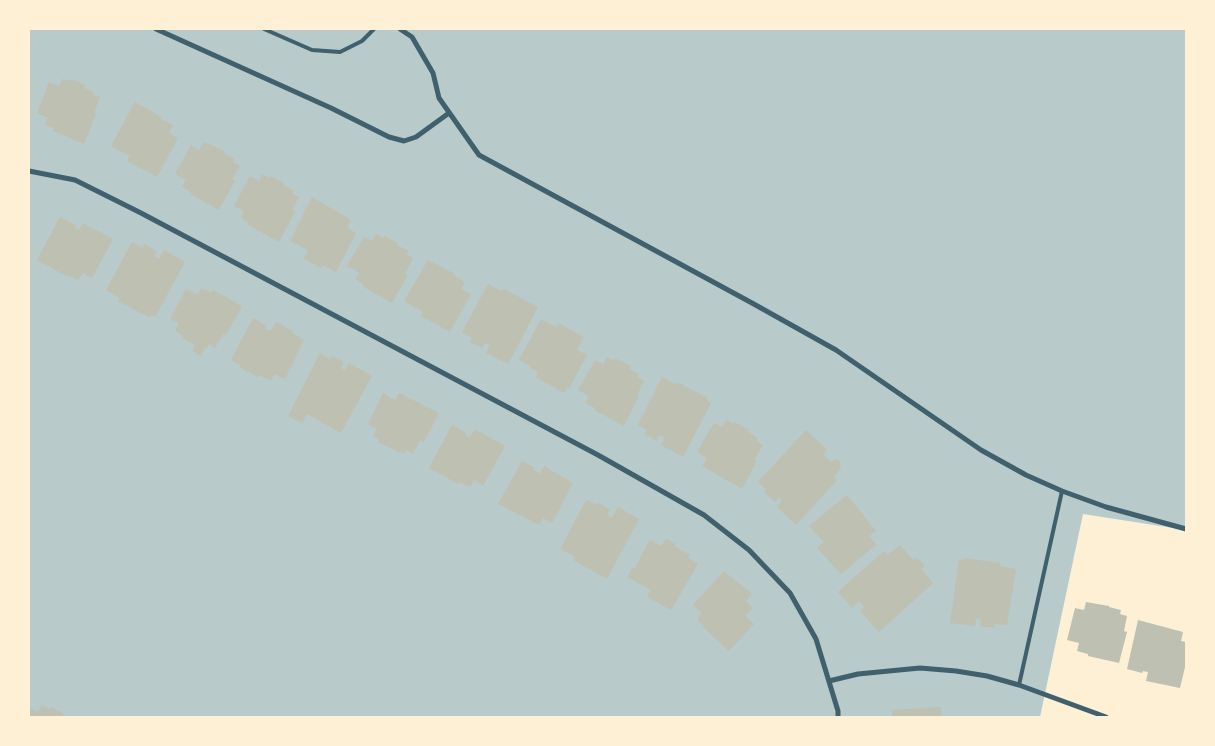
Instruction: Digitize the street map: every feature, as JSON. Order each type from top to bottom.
[{"type":"street","points":[[156,29],[331,108],[389,137],[404,141],[416,137],[449,113]]},
{"type":"street","points":[[400,29],[412,37],[433,73],[439,98],[479,155],[828,346],[982,450],[1062,491],[1106,507],[1186,529]]},
{"type":"street","points":[[29,171],[75,180],[141,212],[589,450],[704,514],[749,550],[790,593],[816,639],[830,681],[838,717]]},
{"type":"street","points":[[830,681],[858,674],[920,668],[956,670],[1019,685],[1106,717]]},
{"type":"lane","points":[[264,29],[312,50],[340,52],[362,41],[374,29]]},
{"type":"lane","points":[[1019,685],[1062,491]]},
{"type":"shaded area","points":[[29,29],[1186,29],[1186,530],[1083,514],[1040,717],[29,717]]},
{"type":"building","points":[[62,79],[69,81],[70,79],[85,85],[84,88],[94,92],[93,95],[100,97],[84,144],[53,131],[54,128],[45,125],[48,118],[37,113],[49,82],[59,86]]},
{"type":"building","points":[[135,102],[173,125],[169,133],[178,138],[157,177],[127,161],[130,156],[111,146]]},
{"type":"building","points":[[204,142],[225,151],[224,153],[234,159],[233,162],[240,166],[232,179],[235,181],[219,210],[190,194],[191,192],[182,187],[186,180],[175,174],[191,145],[199,150]]},
{"type":"building","points":[[262,174],[270,178],[271,176],[284,183],[283,185],[294,191],[292,194],[299,197],[292,210],[295,212],[279,242],[248,225],[249,223],[241,218],[244,211],[234,206],[250,176],[259,181]]},
{"type":"building","points":[[312,197],[351,220],[347,228],[356,233],[336,272],[322,265],[321,268],[304,259],[308,250],[290,241]]},
{"type":"building","points":[[60,217],[76,225],[74,228],[79,230],[83,223],[113,239],[92,278],[83,273],[78,280],[68,277],[37,260]]},
{"type":"building","points":[[376,234],[398,243],[397,245],[408,251],[406,254],[413,258],[405,274],[408,275],[392,303],[362,286],[363,284],[355,279],[359,272],[347,266],[364,237],[372,241]]},
{"type":"building","points":[[132,242],[143,248],[144,244],[157,251],[154,256],[159,259],[164,250],[185,262],[155,317],[151,315],[150,318],[118,301],[120,298],[106,290]]},
{"type":"building","points":[[428,260],[455,274],[454,276],[465,282],[461,289],[471,294],[450,332],[421,316],[423,312],[404,301]]},
{"type":"building","points":[[488,284],[502,291],[504,289],[538,307],[508,364],[486,353],[490,345],[485,343],[482,348],[470,342],[472,338],[462,332]]},
{"type":"building","points":[[201,288],[212,293],[213,290],[242,306],[226,335],[223,334],[215,348],[209,344],[207,348],[205,347],[201,356],[192,351],[195,345],[182,338],[184,336],[175,331],[179,323],[170,319],[186,289],[198,295]]},
{"type":"building","points":[[253,318],[267,326],[265,329],[271,331],[276,322],[293,331],[292,333],[304,340],[285,379],[274,374],[271,381],[259,375],[258,377],[239,367],[240,365],[231,360]]},
{"type":"building","points":[[541,319],[556,327],[558,323],[584,337],[577,350],[587,355],[569,389],[567,387],[564,393],[536,377],[538,372],[519,360]]},
{"type":"building","points":[[320,353],[330,359],[332,356],[344,362],[341,368],[345,371],[349,363],[372,376],[341,433],[307,414],[302,423],[288,416]]},
{"type":"building","points":[[607,357],[614,360],[615,358],[631,366],[629,369],[639,374],[637,377],[644,381],[637,395],[639,396],[624,426],[585,403],[589,396],[578,390],[595,360],[603,364]]},
{"type":"building","points":[[662,377],[676,384],[677,382],[708,398],[706,400],[711,403],[683,457],[661,445],[665,438],[659,435],[657,441],[644,434],[647,430],[638,425]]},
{"type":"building","points":[[383,393],[395,400],[399,393],[439,413],[424,442],[420,440],[413,454],[406,450],[404,454],[378,442],[379,439],[373,436],[377,429],[368,424]]},
{"type":"building","points":[[726,420],[749,430],[747,432],[758,438],[756,441],[763,445],[754,460],[757,461],[742,489],[702,466],[707,458],[697,452],[714,423],[722,427]]},
{"type":"building","points":[[452,425],[466,433],[465,435],[470,438],[475,429],[505,446],[483,486],[474,480],[470,487],[459,482],[458,484],[429,468]]},
{"type":"building","points":[[806,430],[827,450],[823,455],[831,462],[835,459],[839,460],[841,467],[834,477],[837,480],[796,525],[777,507],[782,501],[779,497],[775,502],[764,492],[766,490],[758,482]]},
{"type":"building","points":[[522,461],[535,468],[534,470],[540,474],[544,466],[573,483],[552,523],[543,518],[539,525],[498,504]]},
{"type":"building","points":[[847,495],[876,531],[869,536],[876,545],[841,574],[817,548],[824,542],[809,526]]},
{"type":"building","points":[[586,500],[610,509],[607,515],[612,518],[618,507],[639,519],[607,579],[573,560],[575,557],[560,549]]},
{"type":"building","points":[[666,539],[676,544],[674,546],[690,555],[688,558],[698,564],[671,610],[647,597],[651,590],[627,577],[632,568],[634,569],[650,540],[661,546]]},
{"type":"building","points":[[900,545],[913,560],[915,558],[922,562],[924,566],[922,570],[933,583],[879,632],[860,611],[864,607],[859,601],[852,608],[838,592],[884,551],[887,555]]},
{"type":"building","points":[[964,558],[1000,563],[1000,566],[1016,569],[1007,625],[995,624],[995,628],[980,626],[981,619],[976,618],[975,626],[950,623],[959,560],[963,561]]},
{"type":"building","points":[[724,571],[752,594],[746,601],[752,608],[745,616],[754,624],[729,651],[703,627],[697,619],[702,613],[693,605]]},
{"type":"building","points":[[1086,602],[1121,610],[1120,614],[1127,616],[1124,631],[1127,632],[1119,663],[1088,656],[1088,654],[1077,651],[1079,643],[1067,640],[1075,608],[1084,610]]},
{"type":"building","points":[[1138,620],[1183,632],[1181,641],[1186,642],[1186,663],[1180,688],[1146,681],[1148,672],[1143,671],[1142,673],[1127,669]]},
{"type":"building","points":[[42,705],[50,709],[51,707],[66,717],[29,717],[29,708],[38,712]]},
{"type":"building","points":[[941,707],[942,717],[892,717],[892,710]]}]
